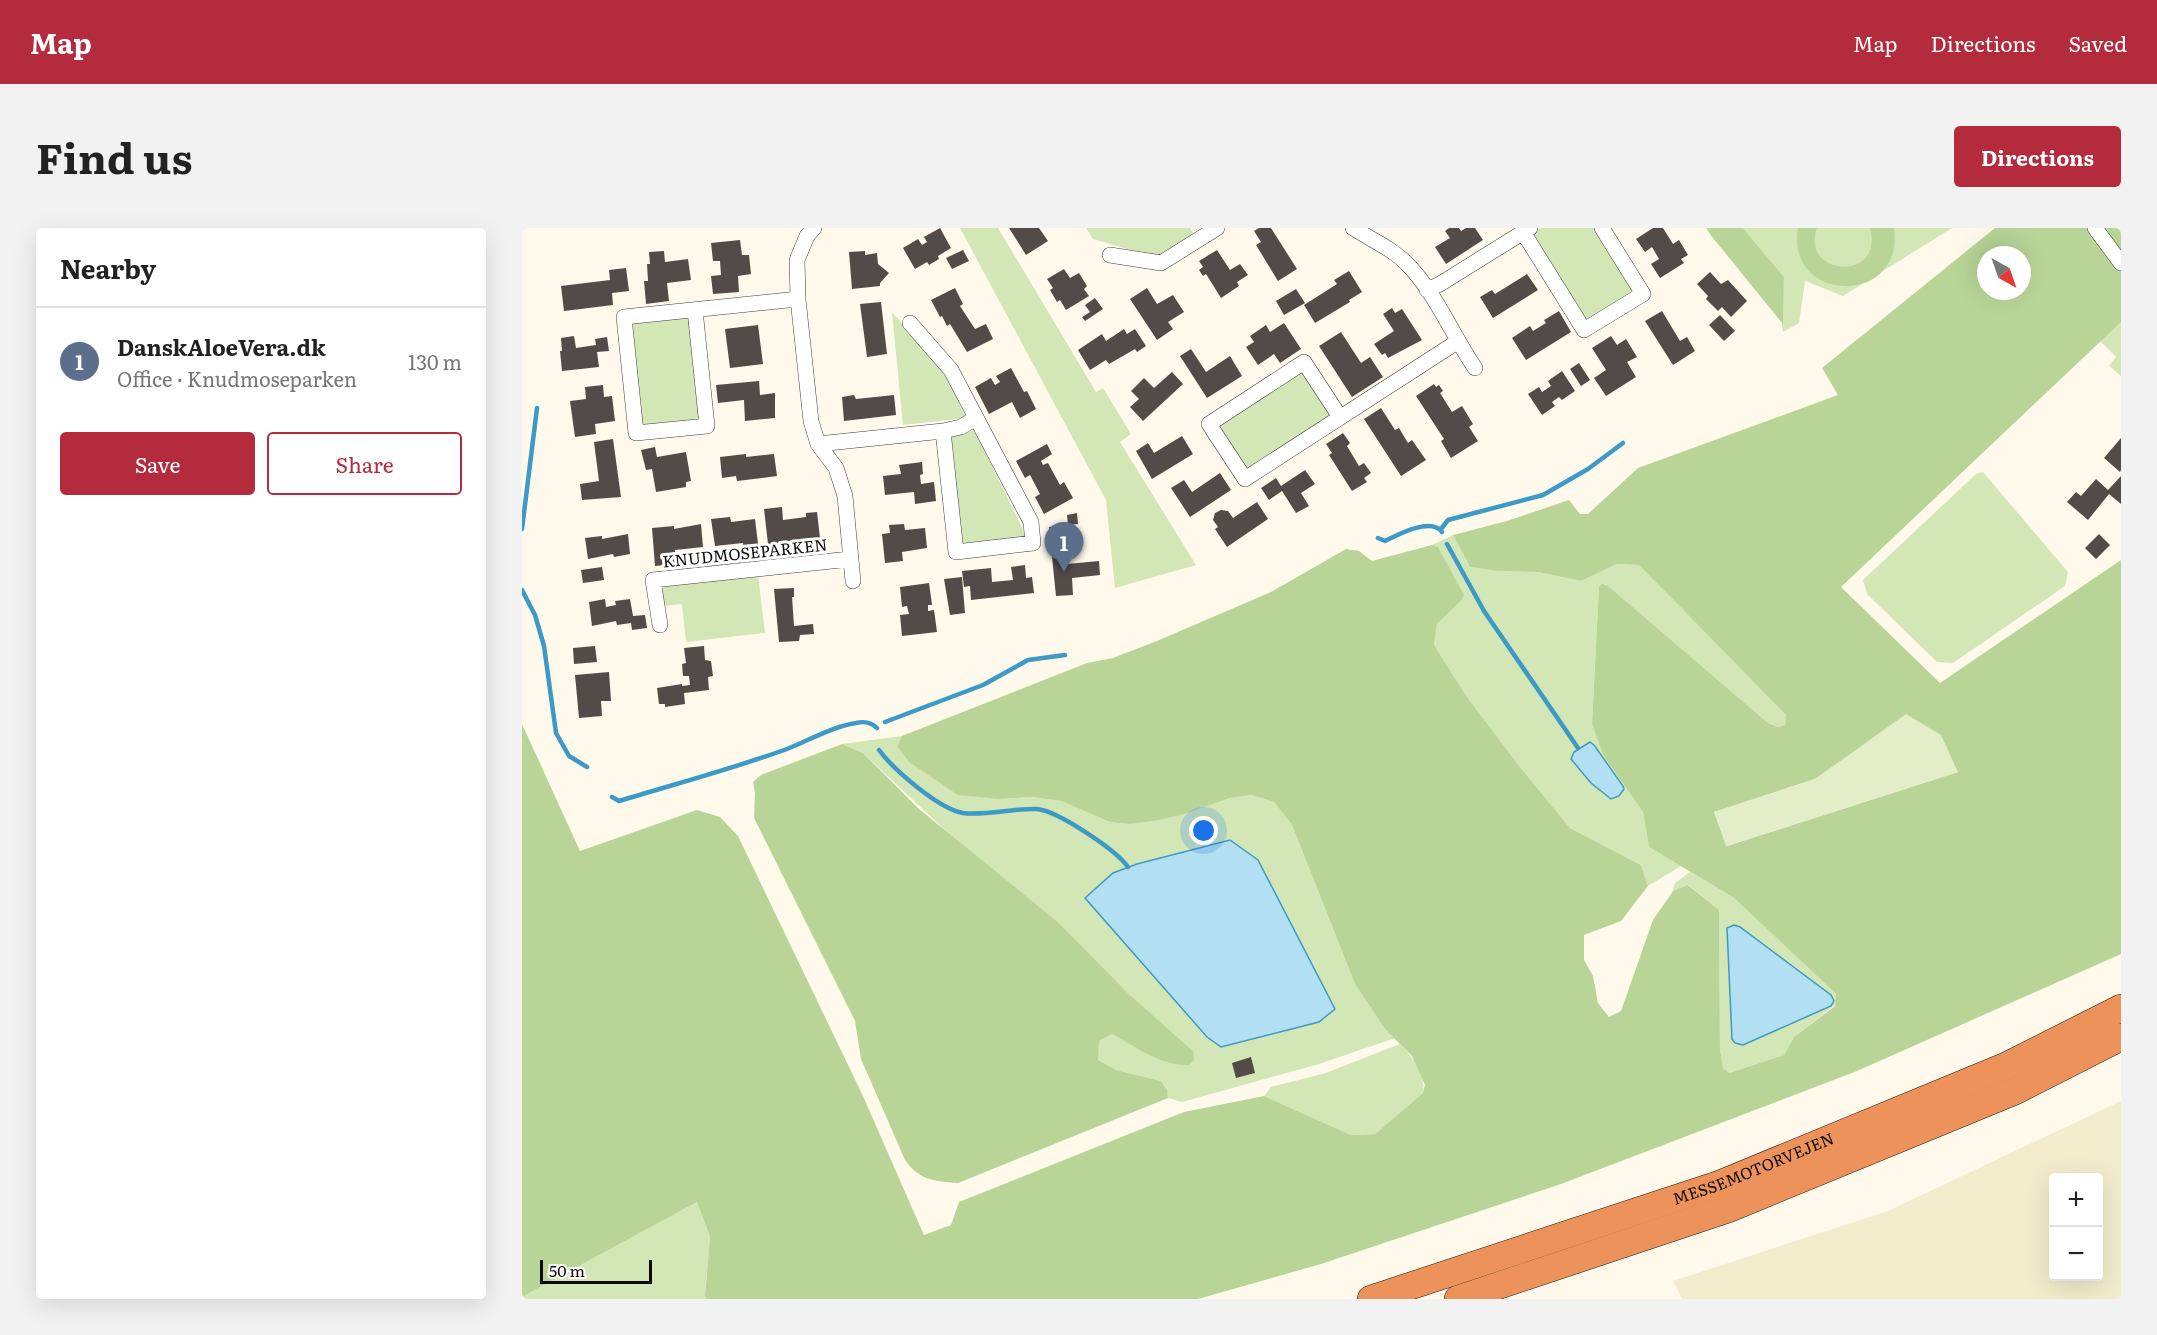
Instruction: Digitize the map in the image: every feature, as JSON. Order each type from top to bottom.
[{"type":"highway","name":"MESSEMOTORVEJEN","points":[[1371,1299],[1720,1184],[2006,1066],[2121,1008]]},
{"type":"highway","name":"MESSEMOTORVEJEN","points":[[1458,1299],[1728,1209],[2015,1091],[2121,1038]]},
{"type":"street","name":"KNUDMOSEPARKEN","points":[[814,228],[807,236],[798,260],[798,299],[811,421],[818,444],[836,468],[845,496],[853,581]]},
{"type":"street","points":[[1110,255],[1161,263],[1198,233],[1217,228]]},
{"type":"street","points":[[1353,228],[1397,255],[1411,267],[1475,368]]},
{"type":"street","points":[[1427,290],[1527,230],[1584,330],[1643,294],[1602,228]]},
{"type":"street","points":[[2095,228],[2121,262]]},
{"type":"street","points":[[695,310],[707,426],[636,433],[624,317],[798,299]]},
{"type":"street","points":[[910,323],[951,370],[1031,522],[1033,543],[956,552],[943,431]]},
{"type":"street","points":[[1340,417],[1304,362],[1209,424],[1245,480],[1457,342]]},
{"type":"street","points":[[818,444],[943,431],[961,427],[976,418]]},
{"type":"street","name":"KNUDMOSEPARKEN","points":[[660,625],[653,580],[850,560]]},
{"type":"shaded area","points":[[2121,1101],[2121,1299],[1682,1299],[1673,1281],[1888,1211]]},
{"type":"green space","points":[[960,228],[998,228],[1096,392],[1103,388],[1131,434],[1120,442],[1196,565],[1115,588],[1106,500]]},
{"type":"green space","points":[[1086,228],[1190,228],[1194,235],[1158,258],[1093,239]]},
{"type":"green space","points":[[1541,228],[1595,228],[1634,292],[1587,321],[1532,234]]},
{"type":"green space","points":[[1706,228],[1743,228],[1784,277],[1783,332],[1782,323]]},
{"type":"green space","points":[[1743,228],[1952,228],[1843,296],[1805,281],[1799,323],[1783,332],[1784,277]]},
{"type":"green space","points":[[1798,228],[1817,228],[1815,244],[1820,256],[1830,264],[1842,267],[1855,265],[1866,258],[1871,246],[1870,228],[1894,228],[1892,254],[1882,272],[1865,283],[1845,286],[1826,282],[1809,271],[1799,253]]},
{"type":"green space","points":[[1995,228],[2121,228],[2121,322],[1841,587],[1940,683],[2121,560],[2121,954],[1857,1071],[1561,1184],[1321,1264],[1198,1299],[707,1299],[705,1296],[710,1237],[697,1202],[522,1297],[522,724],[580,851],[697,810],[720,817],[738,836],[862,1094],[924,1235],[951,1225],[959,1202],[1184,1112],[1264,1096],[1351,1135],[1375,1134],[1423,1093],[1425,1085],[1412,1056],[1385,1029],[1355,984],[1292,825],[1274,802],[1252,795],[1230,798],[1188,813],[1159,820],[1130,824],[1110,822],[1061,801],[1033,797],[1000,799],[958,795],[909,762],[897,746],[902,736],[1087,663],[1113,658],[1157,641],[1271,592],[1346,549],[1359,551],[1372,561],[1432,545],[1438,547],[1464,595],[1462,600],[1437,624],[1434,645],[1467,697],[1570,828],[1641,865],[1648,886],[1621,921],[1584,935],[1584,960],[1593,976],[1598,1003],[1609,1017],[1621,1011],[1653,920],[1673,891],[1688,885],[1719,910],[1720,1049],[1723,1068],[1729,1073],[1784,1055],[1794,1037],[1835,1006],[1836,994],[1734,898],[1649,847],[1643,812],[1603,755],[1592,724],[1599,586],[1607,585],[1768,723],[1778,727],[1785,725],[1786,715],[1639,565],[1617,564],[1581,581],[1538,572],[1497,571],[1470,567],[1453,535],[1507,521],[1569,500],[1580,514],[1588,514],[1638,468],[1838,395],[1822,368]],"holes":[[[1958,772],[1727,846],[1714,812],[1815,779]]]},
{"type":"green space","points":[[892,312],[945,373],[966,418],[903,425]]},
{"type":"green space","points":[[689,316],[701,421],[642,427],[631,323]]},
{"type":"green space","points":[[2121,322],[2121,376],[2109,366],[2116,357],[2100,341]]},
{"type":"green space","points":[[1303,368],[1334,415],[1248,470],[1218,423]]},
{"type":"green space","points":[[975,431],[1027,538],[961,545],[948,434]]},
{"type":"green space","points":[[1983,472],[2068,572],[2065,586],[1953,663],[1937,662],[1867,594],[1863,580],[1976,474]]},
{"type":"green space","points":[[1453,535],[1470,567],[1497,571],[1538,572],[1581,581],[1617,564],[1639,565],[1786,715],[1785,725],[1778,727],[1768,723],[1607,585],[1599,586],[1592,724],[1603,755],[1643,812],[1649,847],[1681,866],[1648,886],[1641,865],[1570,828],[1467,697],[1434,645],[1437,624],[1462,600],[1432,545]]},
{"type":"green space","points":[[758,575],[765,633],[686,642],[682,604],[661,606],[659,587]]},
{"type":"green space","points":[[1906,714],[1941,735],[1958,772],[1726,846],[1714,812],[1815,779]]},
{"type":"green space","points":[[902,736],[897,746],[1000,799],[1033,797],[1061,801],[1110,822],[1130,824],[1188,813],[1230,798],[1252,795],[1274,802],[1292,825],[1355,984],[1385,1029],[1395,1038],[1319,1064],[1182,1102],[1168,1098],[1167,1090],[1161,1081],[1116,1070],[1097,1060],[1099,1041],[1112,1034],[1143,1051],[1193,1051],[1129,994],[1059,923],[961,845],[863,753],[842,744]]},
{"type":"green space","points":[[842,744],[863,753],[919,809],[1059,923],[1129,994],[1193,1051],[1194,1060],[1189,1065],[1179,1064],[1149,1055],[1112,1034],[1099,1041],[1098,1060],[1116,1070],[1161,1081],[1167,1090],[1168,1098],[958,1183],[928,1179],[911,1167],[905,1160],[861,1059],[855,1021],[754,818],[753,782],[761,775]]},
{"type":"green space","points":[[1690,872],[1734,898],[1836,994],[1835,1005],[1794,1037],[1784,1055],[1728,1073],[1723,1068],[1720,1049],[1719,910],[1689,885],[1673,891],[1675,883]]},
{"type":"green space","points":[[1400,1044],[1420,1073],[1423,1093],[1375,1134],[1351,1135],[1264,1096],[1271,1087],[1326,1073]]},
{"type":"green space","points":[[697,1202],[710,1237],[705,1295],[707,1299],[522,1299],[522,1297]]},
{"type":"water","points":[[1590,742],[1623,786],[1624,789],[1619,796],[1611,799],[1591,783],[1571,759],[1574,752]]},
{"type":"water","points":[[1230,840],[1258,860],[1335,1009],[1319,1022],[1221,1047],[1207,1037],[1085,898],[1113,873],[1137,864]]},
{"type":"water","points":[[1734,925],[1740,927],[1831,995],[1834,1001],[1831,1006],[1743,1045],[1735,1043],[1732,1039],[1727,928]]},
{"type":"building","points":[[940,228],[951,248],[929,265],[927,262],[915,269],[903,248],[918,239],[922,245],[927,242],[924,237]]},
{"type":"building","points":[[1009,228],[1039,228],[1048,241],[1026,255]]},
{"type":"building","points":[[1259,228],[1271,228],[1297,269],[1278,281],[1256,245],[1261,242],[1254,231]]},
{"type":"building","points":[[1449,228],[1459,228],[1461,231],[1466,228],[1475,228],[1483,240],[1446,264],[1435,247],[1450,238],[1445,231]]},
{"type":"building","points":[[1653,228],[1663,228],[1673,244],[1679,240],[1688,255],[1681,259],[1684,263],[1660,278],[1651,264],[1659,259],[1652,247],[1645,252],[1636,239]]},
{"type":"building","points":[[740,240],[742,255],[749,255],[751,274],[738,276],[739,292],[713,294],[711,276],[721,275],[720,261],[713,261],[711,243]]},
{"type":"building","points":[[963,250],[969,261],[952,269],[946,258]]},
{"type":"building","points":[[1217,250],[1230,270],[1240,264],[1248,275],[1237,282],[1239,286],[1221,298],[1206,274],[1203,276],[1199,270],[1203,267],[1199,261]]},
{"type":"building","points":[[664,251],[665,262],[688,259],[691,280],[667,283],[669,301],[646,304],[644,281],[648,281],[649,252]]},
{"type":"building","points":[[865,251],[865,255],[877,253],[878,264],[889,273],[880,286],[852,289],[849,252]]},
{"type":"building","points":[[626,268],[629,291],[612,293],[613,305],[564,311],[561,286],[610,280],[609,270]]},
{"type":"building","points":[[1064,269],[1070,278],[1079,273],[1087,286],[1084,289],[1089,296],[1066,310],[1060,300],[1057,302],[1050,290],[1053,288],[1047,279]]},
{"type":"building","points":[[1349,271],[1362,292],[1315,323],[1304,305],[1337,284],[1334,280]]},
{"type":"building","points":[[1710,272],[1721,284],[1728,280],[1747,301],[1731,317],[1722,307],[1718,311],[1706,299],[1708,296],[1697,284]]},
{"type":"building","points":[[1527,274],[1538,290],[1493,318],[1480,297],[1492,290],[1495,294]]},
{"type":"building","points":[[955,288],[963,304],[960,306],[975,329],[986,324],[993,339],[967,352],[950,324],[947,326],[942,316],[940,317],[931,300]]},
{"type":"building","points":[[1147,288],[1157,304],[1173,295],[1184,312],[1168,322],[1173,329],[1157,340],[1130,299]]},
{"type":"building","points":[[1296,289],[1305,303],[1284,315],[1276,301]]},
{"type":"building","points":[[1095,298],[1103,309],[1085,321],[1082,317],[1090,312],[1085,305]]},
{"type":"building","points":[[881,302],[887,354],[867,357],[860,304]]},
{"type":"building","points":[[1392,308],[1395,313],[1402,309],[1422,340],[1388,358],[1385,353],[1382,355],[1374,344],[1394,331],[1383,314]]},
{"type":"building","points":[[1559,311],[1571,332],[1526,360],[1512,338],[1530,326],[1533,331],[1546,323],[1544,320]]},
{"type":"building","points":[[1662,311],[1680,341],[1687,337],[1695,351],[1673,365],[1645,321]]},
{"type":"building","points":[[1720,315],[1735,331],[1724,341],[1709,325]]},
{"type":"building","points":[[1284,323],[1301,349],[1280,363],[1274,354],[1258,365],[1246,347],[1254,342],[1250,336],[1266,325],[1270,332]]},
{"type":"building","points":[[758,325],[763,364],[730,368],[725,329]]},
{"type":"building","points":[[1124,329],[1127,334],[1135,329],[1146,346],[1137,352],[1135,349],[1109,364],[1106,360],[1090,370],[1078,350],[1102,334],[1106,341]]},
{"type":"building","points":[[1341,332],[1361,363],[1370,357],[1383,377],[1352,397],[1319,346]]},
{"type":"building","points":[[574,336],[576,348],[596,345],[595,339],[607,337],[609,351],[597,352],[599,367],[562,371],[561,338]]},
{"type":"building","points":[[1611,336],[1617,345],[1626,339],[1637,357],[1627,362],[1636,377],[1606,396],[1594,378],[1606,370],[1592,348]]},
{"type":"building","points":[[1191,349],[1206,372],[1230,356],[1242,376],[1207,398],[1180,356]]},
{"type":"building","points":[[1579,363],[1590,380],[1581,386],[1570,369]]},
{"type":"building","points":[[1011,368],[1036,409],[1020,418],[1012,402],[989,414],[975,387],[991,378],[995,385],[1000,382],[996,376]]},
{"type":"building","points":[[1562,371],[1575,391],[1562,400],[1559,397],[1552,402],[1555,406],[1542,415],[1528,394],[1539,387],[1542,392],[1551,386],[1548,381]]},
{"type":"building","points":[[1172,372],[1183,384],[1143,421],[1130,407],[1139,399],[1131,391],[1144,378],[1154,388]]},
{"type":"building","points":[[759,381],[760,395],[775,393],[775,418],[745,421],[744,400],[718,403],[716,385]]},
{"type":"building","points":[[1434,384],[1436,387],[1439,385],[1443,391],[1440,393],[1452,412],[1462,406],[1473,424],[1469,427],[1478,441],[1451,458],[1441,441],[1444,439],[1416,396]]},
{"type":"building","points":[[603,385],[604,397],[612,396],[615,421],[595,424],[596,434],[575,437],[570,401],[586,399],[585,387]]},
{"type":"building","points":[[854,395],[856,399],[894,395],[896,415],[844,421],[842,397]]},
{"type":"building","points":[[1381,408],[1395,430],[1399,428],[1408,443],[1412,440],[1426,460],[1401,476],[1364,419]]},
{"type":"building","points":[[1343,433],[1350,443],[1347,446],[1359,466],[1364,463],[1371,473],[1364,478],[1367,482],[1352,491],[1329,455],[1332,453],[1326,444]]},
{"type":"building","points":[[1182,436],[1193,454],[1152,479],[1136,451],[1148,443],[1154,453]]},
{"type":"building","points":[[2121,438],[2121,470],[2120,472],[2104,458]]},
{"type":"building","points":[[613,439],[621,497],[582,500],[580,484],[599,481],[594,442]]},
{"type":"building","points":[[1047,444],[1052,454],[1041,461],[1043,465],[1048,463],[1060,485],[1064,482],[1073,498],[1044,514],[1035,497],[1040,494],[1030,475],[1025,478],[1016,461]]},
{"type":"building","points":[[655,447],[657,457],[686,452],[691,481],[686,482],[686,487],[656,492],[652,469],[646,470],[641,450]]},
{"type":"building","points":[[746,454],[746,457],[774,454],[777,476],[737,481],[736,476],[722,478],[720,457]]},
{"type":"building","points":[[922,462],[921,484],[934,482],[936,501],[915,504],[914,492],[885,495],[883,476],[901,474],[899,465]]},
{"type":"building","points":[[1305,470],[1315,484],[1301,493],[1309,506],[1296,513],[1282,491],[1269,500],[1261,488],[1276,478],[1281,486]]},
{"type":"building","points":[[1220,473],[1231,490],[1190,517],[1171,488],[1184,480],[1192,492]]},
{"type":"building","points":[[2121,476],[2121,504],[2109,494],[2088,520],[2067,502],[2076,492],[2081,496],[2096,479],[2108,490]]},
{"type":"building","points":[[1257,502],[1268,519],[1227,547],[1215,529],[1218,527],[1213,520],[1215,513],[1221,510],[1228,511],[1233,518]]},
{"type":"building","points":[[782,507],[783,520],[806,517],[806,513],[817,512],[820,538],[768,544],[764,509]]},
{"type":"building","points":[[1077,513],[1078,524],[1068,525],[1067,515]]},
{"type":"building","points":[[730,517],[731,522],[755,519],[759,552],[744,554],[743,543],[715,546],[711,519]]},
{"type":"building","points":[[701,524],[703,547],[675,550],[676,564],[655,566],[652,528],[674,526],[674,529]]},
{"type":"building","points":[[904,524],[905,530],[925,528],[927,548],[902,552],[903,561],[885,563],[882,534],[890,533],[889,525]]},
{"type":"building","points":[[1064,525],[1067,564],[1099,561],[1100,575],[1072,578],[1073,595],[1056,596],[1049,527]]},
{"type":"building","points":[[628,534],[630,554],[614,557],[613,554],[588,559],[585,538],[602,536],[602,539]]},
{"type":"building","points":[[2099,534],[2110,545],[2096,559],[2085,548]]},
{"type":"building","points":[[1025,565],[1026,578],[1032,577],[1034,593],[971,600],[970,586],[964,587],[962,571],[991,568],[992,582],[1013,580],[1011,567]]},
{"type":"building","points":[[602,567],[604,580],[583,583],[581,570]]},
{"type":"building","points":[[962,577],[965,613],[950,615],[944,579]]},
{"type":"building","points":[[929,583],[932,605],[928,605],[928,611],[934,610],[937,632],[902,636],[900,615],[909,614],[907,606],[902,607],[900,587]]},
{"type":"building","points":[[794,588],[794,597],[792,597],[794,626],[813,624],[814,634],[800,635],[799,641],[779,642],[774,589]]},
{"type":"building","points":[[605,599],[606,607],[616,605],[615,601],[630,599],[633,616],[645,615],[647,628],[632,630],[631,623],[617,625],[616,621],[592,626],[589,602]]},
{"type":"building","points":[[595,646],[597,662],[574,664],[573,648]]},
{"type":"building","points":[[704,646],[705,660],[711,661],[713,676],[708,677],[709,690],[684,693],[685,704],[665,707],[665,704],[659,704],[657,688],[690,685],[689,676],[683,676],[682,664],[686,663],[684,648]]},
{"type":"building","points":[[609,672],[611,701],[601,701],[602,716],[579,718],[575,675]]},
{"type":"building","points":[[1251,1057],[1255,1073],[1236,1078],[1232,1063]]},
{"type":"waterway","points":[[522,529],[537,408]]},
{"type":"waterway","points":[[1441,529],[1448,520],[1543,495],[1588,469],[1623,443]]},
{"type":"waterway","points":[[1378,538],[1385,541],[1423,526],[1437,528],[1442,532]]},
{"type":"waterway","points":[[1447,544],[1484,611],[1578,748]]},
{"type":"waterway","points":[[522,590],[535,615],[544,646],[556,733],[569,756],[587,767]]},
{"type":"waterway","points":[[885,722],[983,685],[1028,660],[1065,655]]},
{"type":"waterway","points":[[612,797],[619,801],[724,770],[787,749],[847,725],[865,722],[877,728]]},
{"type":"waterway","points":[[879,750],[918,788],[953,810],[971,814],[1028,809],[1046,811],[1086,832],[1112,851],[1128,867]]},
{"type":"place","name":"DanskAloeVera.dk","points":[[1064,572]]}]
